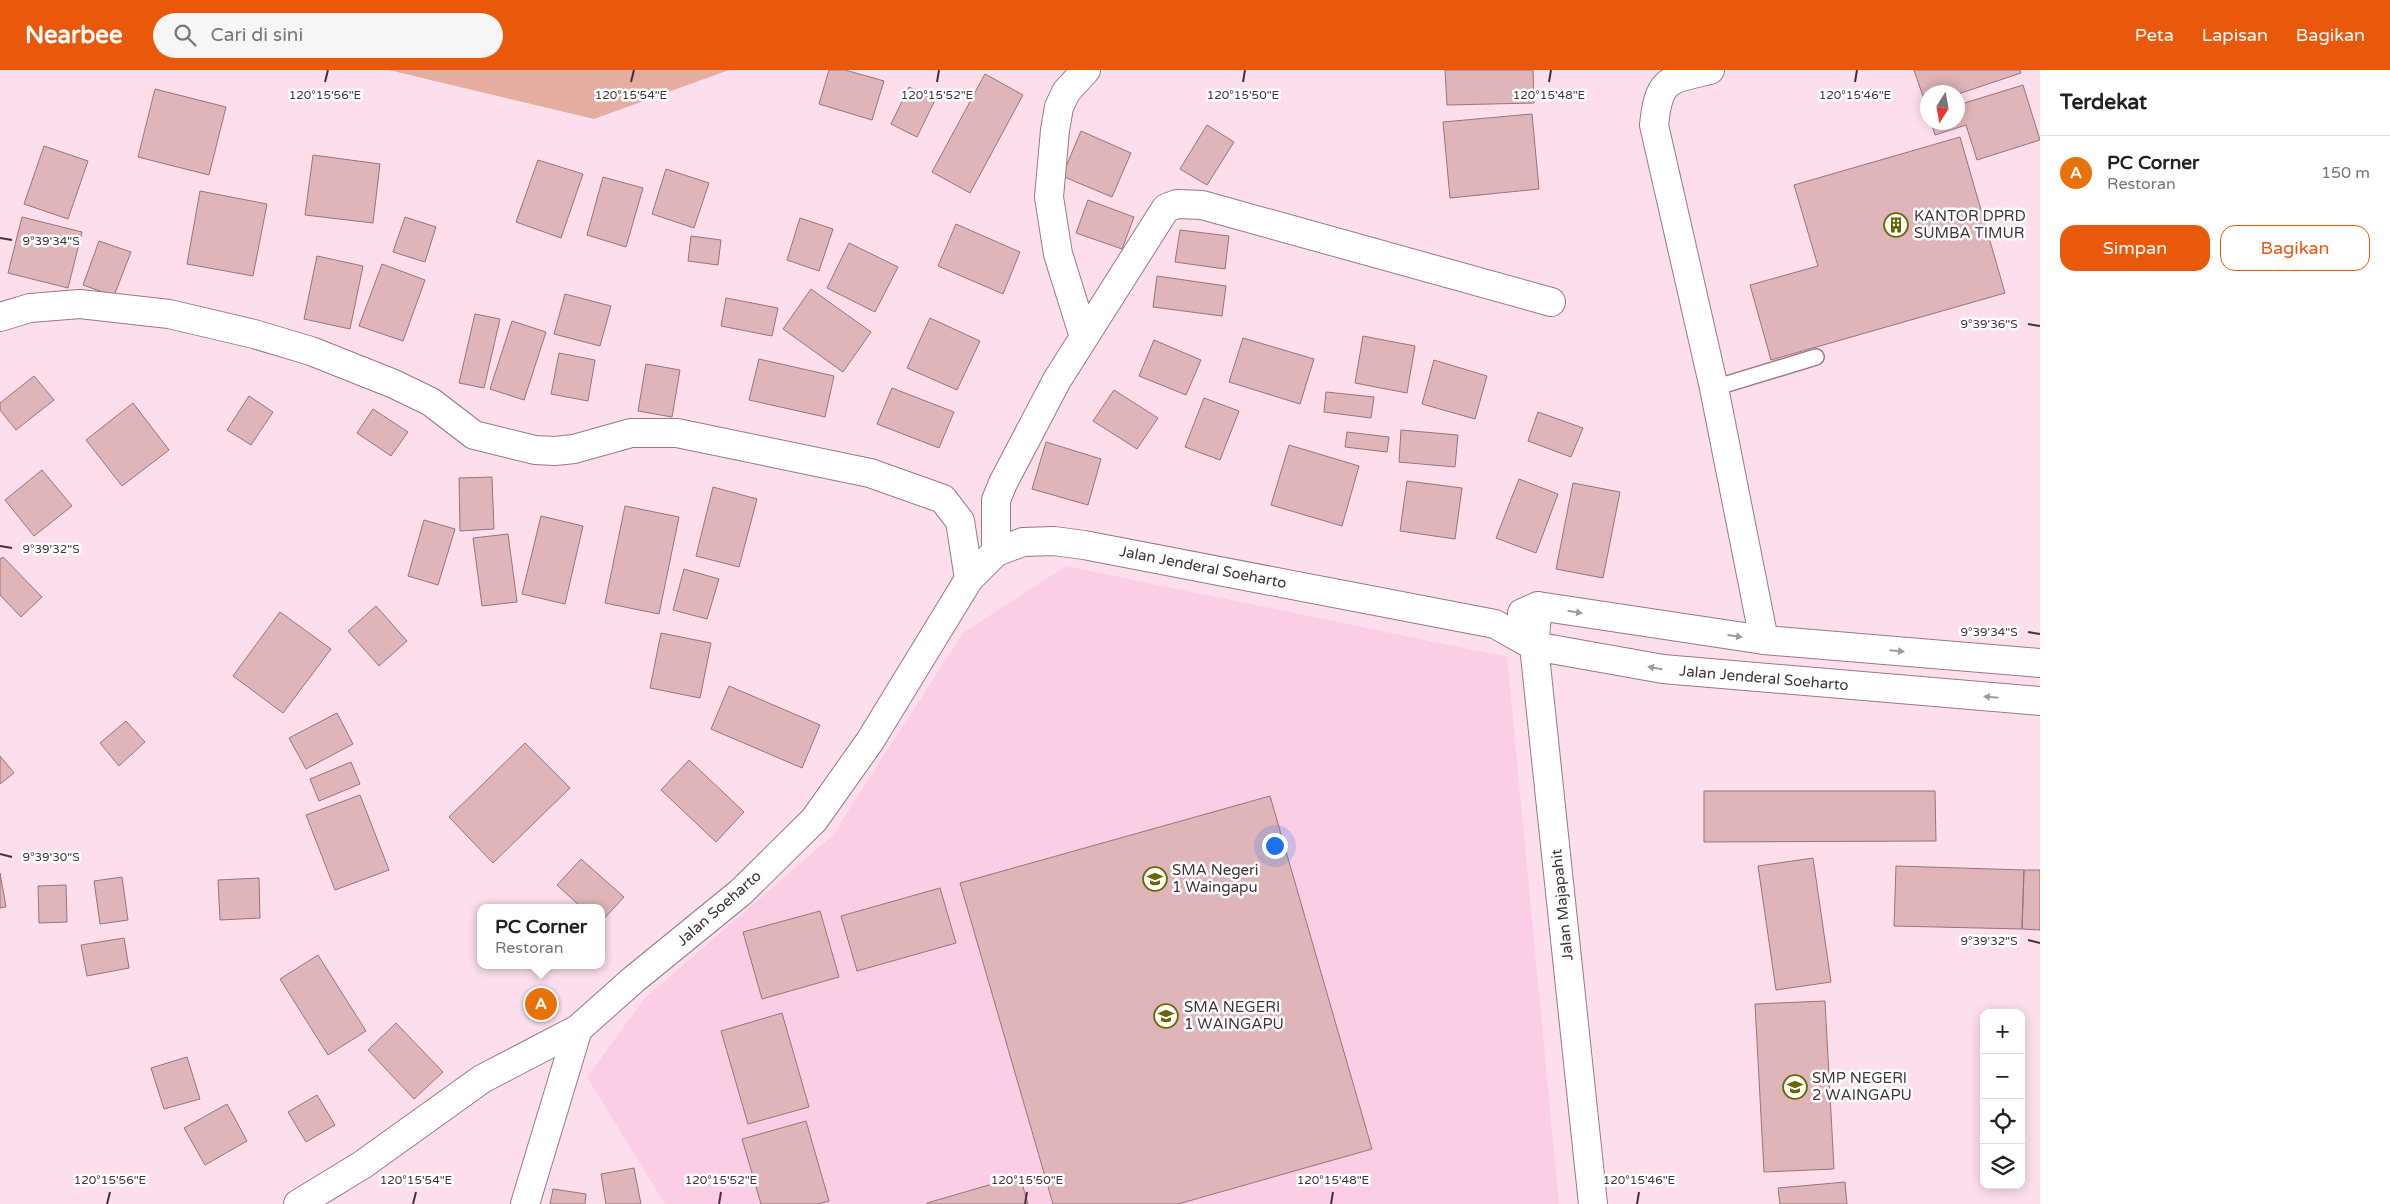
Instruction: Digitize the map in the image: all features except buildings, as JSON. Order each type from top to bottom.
[{"type":"street","points":[[1084,337],[1058,254],[1049,197],[1059,107],[1066,92],[1086,70]]},
{"type":"street","points":[[1710,70],[1672,79],[1656,98],[1654,124],[1714,388],[1764,640]]},
{"type":"street","points":[[996,552],[996,500],[1002,483],[1052,389],[1166,208],[1183,204],[1202,205],[1551,302]]},
{"type":"street","points":[[0,317],[30,308],[80,304],[169,314],[245,332],[311,351],[354,367],[431,402],[474,434],[535,450],[555,451],[574,449],[631,433],[677,433],[870,473],[943,499],[960,521],[968,579]]},
{"type":"street","name":"Jalan Jenderal Soeharto","points":[[943,619],[968,579],[996,552],[1023,542],[1054,541],[1084,545],[1495,624],[1534,646],[1663,669],[2040,701]]},
{"type":"street","points":[[1495,624],[1538,606],[1764,640],[2040,663]]},
{"type":"street","name":"Jalan Majapahit","points":[[1538,606],[1534,646],[1593,1204]]},
{"type":"street","name":"Jalan Soeharto","points":[[298,1204],[362,1165],[482,1079],[578,1029],[633,980],[741,892],[814,820],[870,741],[943,619]]},
{"type":"street","points":[[525,1204],[578,1029]]},
{"type":"lane","points":[[1714,388],[1816,358]]},
{"type":"shaded area","points":[[389,70],[729,70],[594,119]]},
{"type":"shaded area","name":"SMA Negeri 1 Waingapu","points":[[1066,566],[1507,657],[1559,1204],[665,1204],[587,1077],[645,998],[832,836],[963,633]]},
{"type":"place","name":"KANTOR DPRD SUMBA TIMUR","points":[[1896,225]]},
{"type":"place","name":"SMA Negeri 1 Waingapu","points":[[1155,879]]},
{"type":"place","name":"PC Corner","points":[[541,1004]]},
{"type":"place","name":"SMA NEGERI 1 WAINGAPU","points":[[1166,1016]]},
{"type":"place","name":"SMP NEGERI 2 WAINGAPU","points":[[1795,1087]]}]
